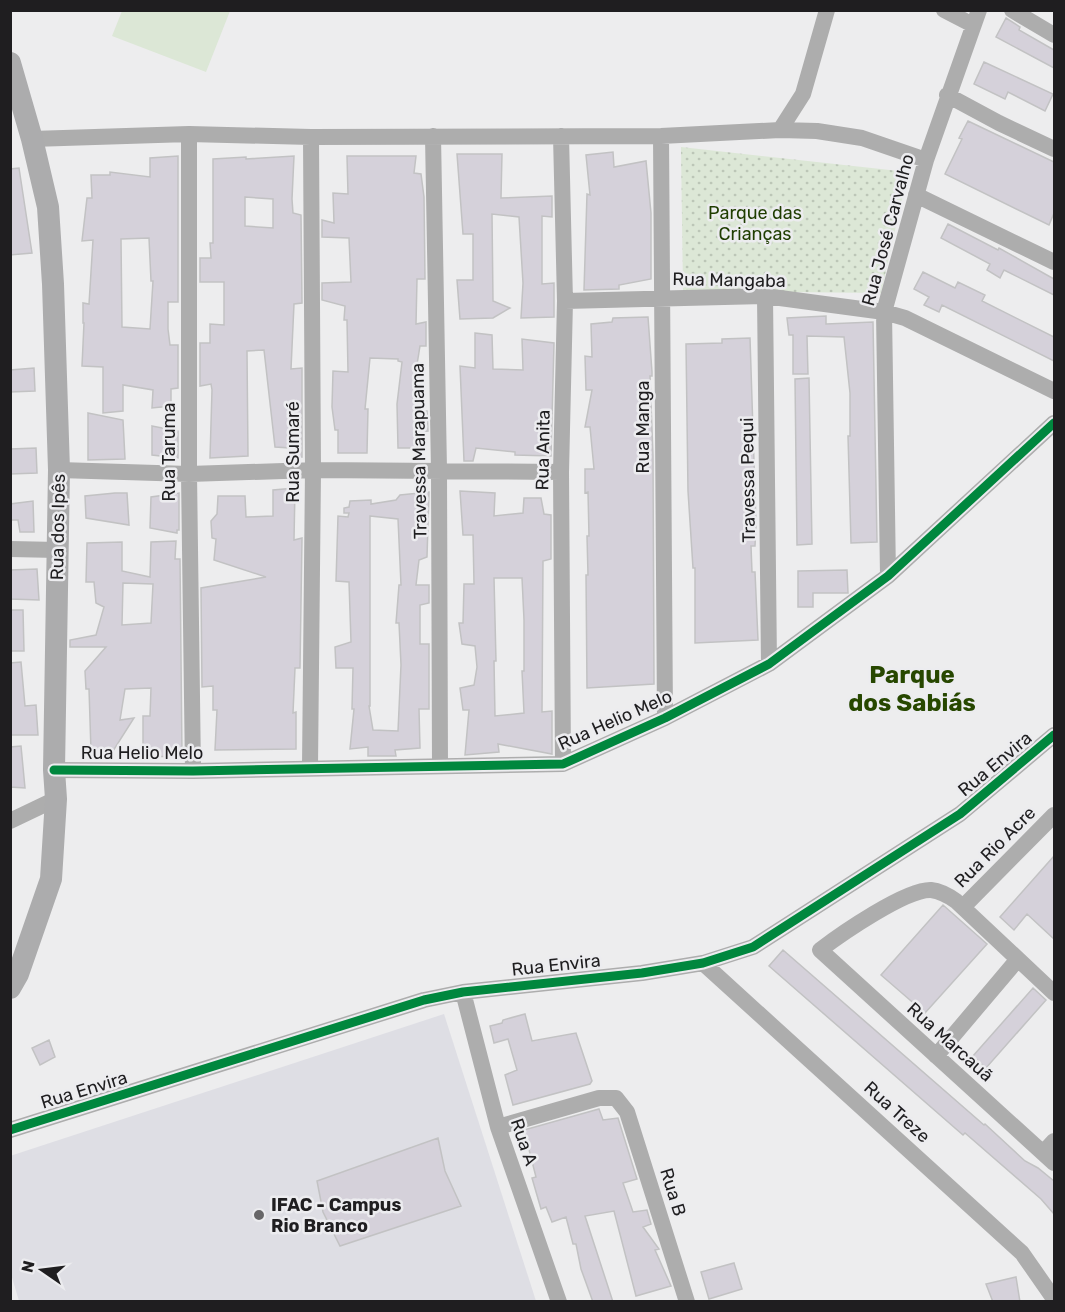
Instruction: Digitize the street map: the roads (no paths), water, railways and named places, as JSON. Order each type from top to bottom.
[{"type":"street","points":[[780,130],[803,94],[827,10]]},
{"type":"street","points":[[944,10],[976,18]]},
{"type":"street","points":[[1012,10],[1054,35]]},
{"type":"street","name":"Rua José Carvalho","points":[[888,576],[884,312],[926,160],[976,18]]},
{"type":"street","name":"Rua dos Ipês","points":[[10,988],[18,974],[51,879],[56,799],[54,770],[59,470],[48,207],[32,139],[12,73]]},
{"type":"street","points":[[947,95],[1054,149]]},
{"type":"street","points":[[32,139],[189,134],[311,137],[661,136],[817,130],[862,138],[926,160]]},
{"type":"street","name":"Rua Taruma","points":[[189,134],[189,474],[193,771]]},
{"type":"street","name":"Travessa Marapuama","points":[[434,136],[439,470],[440,766]]},
{"type":"street","name":"Rua Anita","points":[[561,136],[565,301],[561,472],[563,764]]},
{"type":"street","name":"Rua Manga","points":[[661,136],[665,718]]},
{"type":"street","name":"Rua Sumaré","points":[[310,767],[314,470],[311,137]]},
{"type":"street","points":[[916,195],[1054,262]]},
{"type":"street","name":"Rua Mangaba","points":[[565,301],[765,296],[884,312],[905,318],[1054,391]]},
{"type":"street","name":"Travessa Pequi","points":[[765,296],[770,664]]},
{"type":"street","name":"Rua Helio Melo","points":[[54,770],[193,771],[563,764],[665,718],[770,664],[888,576],[1054,423]]},
{"type":"street","points":[[59,470],[189,474],[314,470],[561,472]]},
{"type":"street","points":[[10,549],[58,550]]},
{"type":"street","name":"Rua Envira","points":[[10,1130],[424,1000],[463,992],[642,973],[703,963],[753,947],[960,814],[1054,735]]},
{"type":"street","points":[[10,821],[56,799]]},
{"type":"street","name":"Rua Rio Acre","points":[[963,907],[1052,821]]},
{"type":"street","name":"Rua Marcauã","points":[[963,907],[937,891],[920,891],[872,915],[820,950],[936,1056],[1051,1152]]},
{"type":"street","points":[[963,907],[1054,993]]},
{"type":"street","points":[[936,1056],[1018,959]]},
{"type":"street","name":"Rua Treze","points":[[703,963],[1023,1252],[1054,1299]]},
{"type":"street","name":"Rua A","points":[[463,992],[498,1127],[559,1302]]},
{"type":"street","name":"Rua B","points":[[498,1127],[599,1098],[616,1098],[627,1112],[687,1302]]},
{"type":"place","name":"IFAC - Campus Rio Branco","points":[[259,1215]]},
{"type":"district","name":"Parque dos Sabiás","points":[[912,689]]},
{"type":"park label","name":"Parque das Crianças","points":[[755,223]]}]
